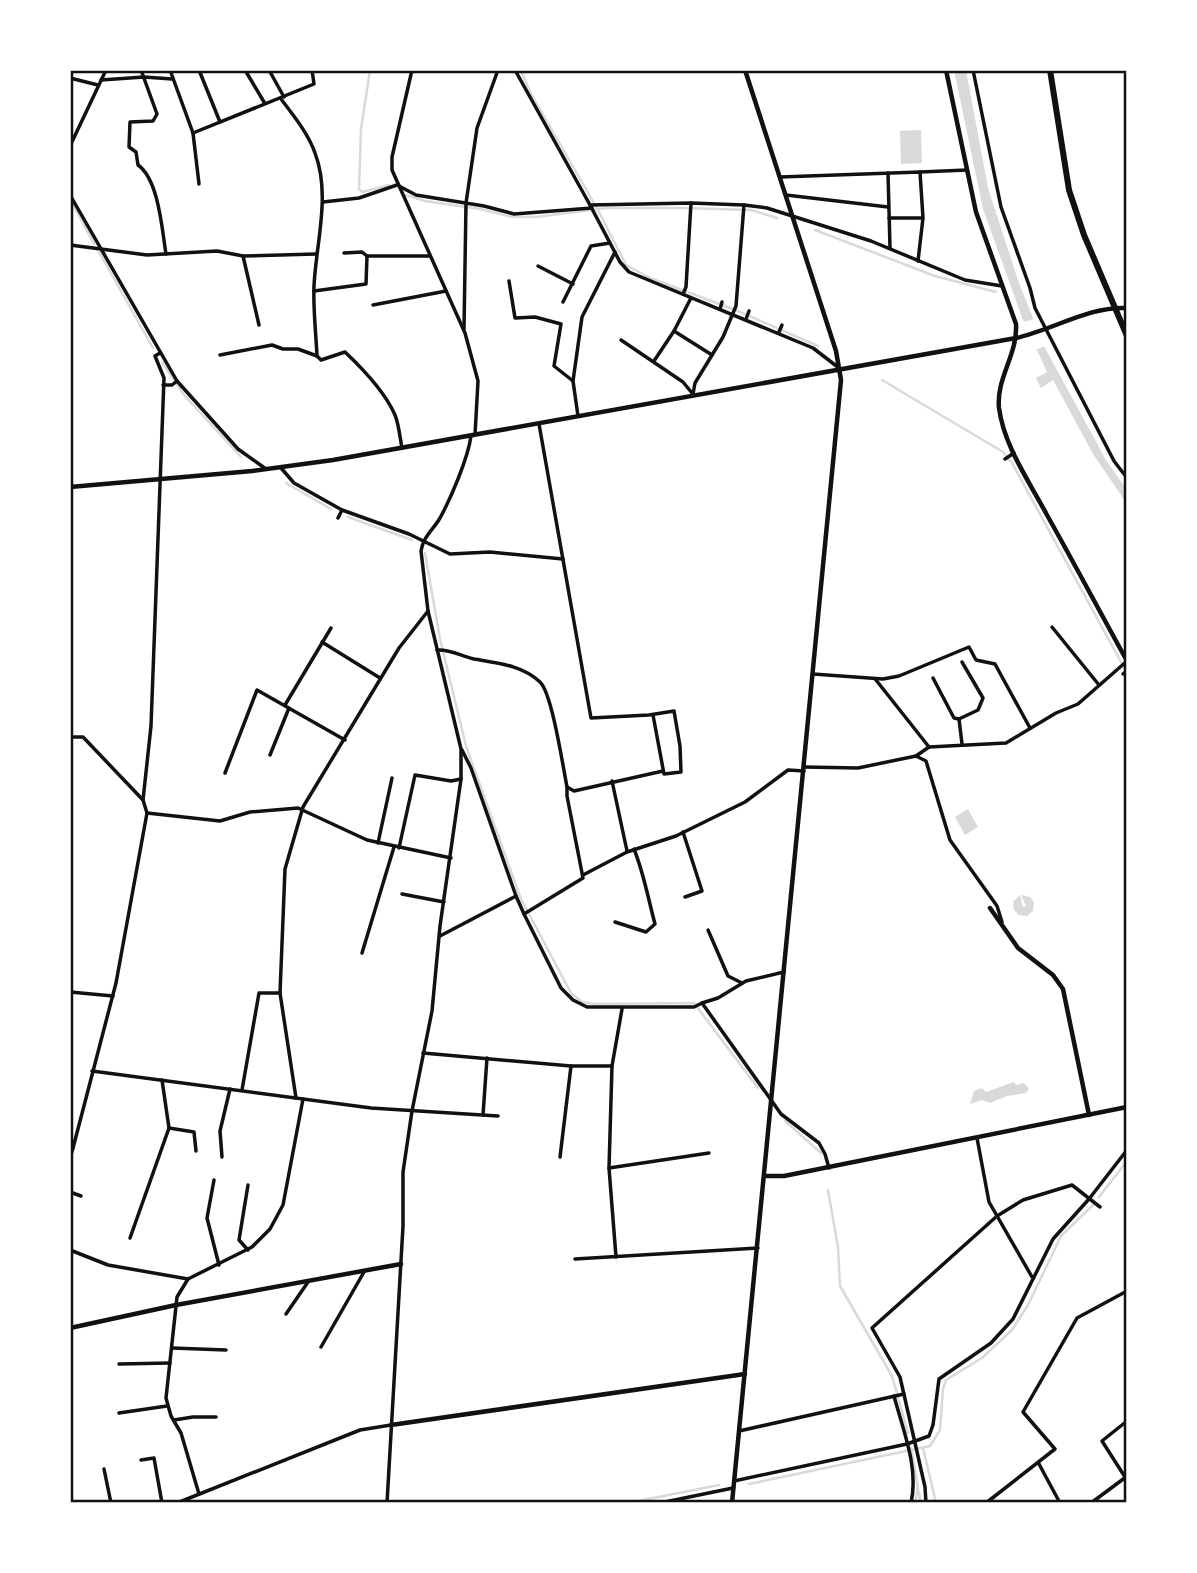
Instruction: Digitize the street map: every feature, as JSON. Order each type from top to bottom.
[{"type":"main road","points":[[1050,70],[1069,190],[1084,235],[1127,335]]},
{"type":"street","points":[[70,146],[106,70]]},
{"type":"street","points":[[141,70],[157,114],[153,121],[130,122],[129,147],[136,152],[138,166],[146,173],[153,190],[166,254]]},
{"type":"street","points":[[170,70],[193,132],[199,184]]},
{"type":"street","points":[[199,70],[220,122]]},
{"type":"street","points":[[245,70],[264,102]]},
{"type":"street","points":[[269,70],[315,152],[323,202],[314,291],[317,356]]},
{"type":"street","points":[[193,132],[314,84],[312,70]]},
{"type":"street","points":[[387,1503],[401,1264],[403,1172],[432,1011],[439,936],[461,779],[461,748],[440,650],[428,611],[421,551],[422,542],[440,518],[473,436],[478,382],[465,333],[392,170],[391,157],[412,70]]},
{"type":"street","points":[[465,333],[466,206],[477,128],[498,70]]},
{"type":"street","points":[[515,70],[593,207],[622,265],[629,272],[684,292],[691,298],[721,305],[780,329],[821,352],[840,369]]},
{"type":"street","points":[[732,1503],[840,400],[840,369],[836,351],[745,70]]},
{"type":"street","points":[[526,913],[583,876],[627,852],[683,832],[754,797],[788,770],[858,768],[916,756],[929,747],[1006,743],[1056,713],[1078,704],[1125,663],[1009,457],[998,397],[1016,338],[1015,319],[976,212],[946,70]]},
{"type":"street","points":[[973,70],[1001,207],[1043,331],[1114,461],[1127,478]]},
{"type":"street","points":[[101,80],[144,77],[174,79]]},
{"type":"street","points":[[70,78],[98,85]]},
{"type":"street","points":[[780,177],[967,170]]},
{"type":"street","points":[[918,261],[922,218],[920,172]]},
{"type":"street","points":[[888,173],[890,248]]},
{"type":"street","points":[[323,202],[359,198],[397,185],[416,195],[522,215],[593,207],[691,204],[744,208],[792,216],[890,248],[965,279],[1002,286]]},
{"type":"street","points":[[70,195],[175,382],[238,449],[268,470]]},
{"type":"street","points":[[786,195],[888,207]]},
{"type":"street","points":[[684,292],[691,204]]},
{"type":"street","points":[[693,394],[695,383],[734,311],[744,208]]},
{"type":"street","points":[[889,218],[922,218]]},
{"type":"street","points":[[564,302],[591,246],[610,243]]},
{"type":"street","points":[[70,246],[135,254],[217,251],[243,256],[316,254]]},
{"type":"street","points":[[578,416],[573,381],[582,317],[615,252]]},
{"type":"street","points":[[344,253],[362,253],[366,256],[430,256]]},
{"type":"street","points":[[243,256],[259,325]]},
{"type":"street","points":[[314,291],[366,284],[366,256]]},
{"type":"street","points":[[538,266],[573,284]]},
{"type":"street","points":[[509,281],[514,318],[535,317],[561,324],[554,366],[573,381]]},
{"type":"street","points":[[373,305],[446,291]]},
{"type":"street","points":[[654,361],[691,298]]},
{"type":"street","points":[[70,487],[268,470],[402,449],[693,394],[1016,338],[1115,308],[1127,308]]},
{"type":"street","points":[[674,331],[712,355]]},
{"type":"street","points":[[621,340],[683,382],[693,394]]},
{"type":"street","points":[[220,355],[272,345],[283,349],[298,349],[321,360],[345,352],[385,398],[396,416],[402,449]]},
{"type":"street","points":[[70,1157],[113,996],[147,813],[143,800],[151,726],[163,385],[163,372],[155,356],[160,353]]},
{"type":"street","points":[[163,385],[175,382]]},
{"type":"street","points":[[539,424],[591,718],[653,715],[674,711],[681,772],[664,775],[653,715]]},
{"type":"street","points":[[281,468],[294,483],[342,510],[409,534],[450,554],[490,552],[564,559]]},
{"type":"street","points":[[338,518],[342,510]]},
{"type":"street","points":[[296,1098],[280,993],[285,869],[302,811],[399,648],[428,611]]},
{"type":"street","points":[[1052,627],[1099,686]]},
{"type":"street","points":[[270,755],[287,706],[331,628]]},
{"type":"street","points":[[322,642],[381,678]]},
{"type":"street","points":[[813,674],[876,680],[899,676],[969,647],[976,660],[995,664],[1030,728]]},
{"type":"street","points":[[440,650],[472,659],[493,660],[521,669],[540,682],[549,700],[583,876]]},
{"type":"street","points":[[933,678],[954,718],[959,719],[978,709],[983,698],[962,662]]},
{"type":"street","points":[[876,680],[929,747]]},
{"type":"street","points":[[225,773],[257,690],[345,740]]},
{"type":"street","points":[[959,719],[962,744]]},
{"type":"street","points":[[70,737],[83,737],[143,800]]},
{"type":"street","points":[[461,748],[471,768],[516,897],[561,988],[573,1000],[587,1007],[622,1009],[698,1005],[718,998],[742,982],[784,972]]},
{"type":"street","points":[[916,756],[926,761],[950,840],[997,906],[1002,924]]},
{"type":"street","points":[[567,787],[574,791],[663,771]]},
{"type":"street","points":[[362,953],[396,848],[415,775],[451,781],[461,779]]},
{"type":"street","points":[[378,843],[392,778]]},
{"type":"street","points":[[612,781],[627,852]]},
{"type":"street","points":[[147,813],[220,821],[250,812],[298,808],[378,843],[451,859]]},
{"type":"street","points":[[683,832],[702,891],[685,897]]},
{"type":"street","points":[[615,922],[646,932],[655,924],[645,890],[646,879],[634,849]]},
{"type":"street","points":[[402,894],[444,902]]},
{"type":"street","points":[[439,936],[516,897]]},
{"type":"street","points":[[990,908],[1018,948],[1053,975],[1063,989],[1088,1115]]},
{"type":"street","points":[[708,930],[728,975],[742,982]]},
{"type":"street","points":[[70,992],[113,996]]},
{"type":"street","points":[[242,1090],[259,993],[280,993]]},
{"type":"street","points":[[698,1005],[781,1114],[818,1143],[829,1168]]},
{"type":"street","points":[[616,1257],[608,1168],[612,1066],[622,1009]]},
{"type":"street","points":[[423,1053],[571,1066],[612,1066]]},
{"type":"street","points":[[483,1115],[487,1058]]},
{"type":"street","points":[[560,1157],[571,1066]]},
{"type":"street","points":[[92,1071],[412,1111],[498,1116]]},
{"type":"street","points":[[130,1238],[169,1128],[162,1080]]},
{"type":"street","points":[[222,1157],[220,1131],[230,1089]]},
{"type":"street","points":[[199,1494],[181,1433],[167,1406],[179,1293],[188,1279],[248,1250],[270,1229],[283,1205],[303,1098]]},
{"type":"street","points":[[765,1176],[784,1176],[829,1168],[1127,1107]]},
{"type":"street","points":[[169,1128],[194,1132],[195,1151]]},
{"type":"street","points":[[978,1138],[989,1202],[1032,1277]]},
{"type":"street","points":[[734,1481],[916,1447],[929,1436],[933,1425],[939,1379],[991,1343],[1013,1319],[1053,1239],[1090,1199],[1127,1151]]},
{"type":"street","points":[[608,1168],[709,1153]]},
{"type":"street","points":[[214,1180],[207,1218],[219,1265]]},
{"type":"street","points":[[248,1185],[239,1240],[248,1250]]},
{"type":"street","points":[[926,1503],[926,1492],[908,1449],[899,1395],[900,1377],[872,1328],[997,1216],[1023,1200],[1072,1185],[1100,1207]]},
{"type":"street","points":[[70,1192],[81,1196]]},
{"type":"street","points":[[575,1259],[758,1248]]},
{"type":"street","points":[[70,1250],[108,1265],[188,1279]]},
{"type":"street","points":[[70,1328],[176,1305],[401,1264]]},
{"type":"street","points":[[321,1347],[365,1270]]},
{"type":"street","points":[[286,1314],[309,1280]]},
{"type":"street","points":[[986,1503],[1055,1449],[1023,1412],[1077,1318],[1127,1291]]},
{"type":"street","points":[[172,1348],[226,1350]]},
{"type":"street","points":[[119,1364],[170,1363]]},
{"type":"street","points":[[177,1503],[360,1430],[745,1374]]},
{"type":"street","points":[[739,1430],[899,1395]]},
{"type":"street","points":[[899,1395],[916,1447],[911,1503]]},
{"type":"street","points":[[119,1413],[167,1406]]},
{"type":"street","points":[[174,1420],[216,1417]]},
{"type":"street","points":[[1091,1503],[1126,1477],[1101,1441],[1127,1421]]},
{"type":"street","points":[[141,1460],[154,1458],[162,1503]]},
{"type":"street","points":[[1039,1464],[1060,1503]]},
{"type":"street","points":[[104,1469],[111,1503]]},
{"type":"street","points":[[660,1503],[734,1487]]},
{"type":"street","points":[[191,1497],[192,1503]]},
{"type":"shaded area","points":[[954,70],[966,70],[988,188],[1019,283],[1045,348],[1106,460],[1127,490],[1127,504],[1093,454],[1053,380],[1041,388],[1036,378],[1047,372],[1023,320],[983,209]]},
{"type":"shaded area","points":[[921,130],[922,163],[901,164],[900,131]]},
{"type":"shaded area","points":[[968,809],[978,827],[965,835],[955,817]]},
{"type":"shaded area","points":[[1020,895],[1023,907],[1026,906],[1021,895],[1030,897],[1034,902],[1033,911],[1027,916],[1019,915],[1014,910],[1013,902]]},
{"type":"shaded area","points":[[1014,1082],[1016,1085],[1024,1083],[1029,1089],[1026,1093],[1007,1096],[990,1103],[982,1100],[970,1104],[974,1091],[982,1088],[986,1092]]},
{"type":"pier","points":[[1035,319],[1048,345],[1035,350],[1023,322]]},
{"type":"waterway","points":[[370,70],[361,129],[359,189],[362,192],[389,185]]},
{"type":"waterway","points":[[521,70],[530,92],[598,210],[626,265],[650,278],[738,311],[818,346]]},
{"type":"waterway","points":[[406,195],[512,217],[536,217],[607,208],[684,208],[751,210],[777,218]]},
{"type":"waterway","points":[[70,199],[94,244]]},
{"type":"waterway","points":[[815,230],[935,276],[996,292]]},
{"type":"waterway","points":[[99,252],[153,348]]},
{"type":"waterway","points":[[162,362],[184,395],[241,457]]},
{"type":"waterway","points":[[882,380],[1003,452],[1012,463],[1126,671]]},
{"type":"waterway","points":[[286,483],[331,509]]},
{"type":"waterway","points":[[348,517],[412,540]]},
{"type":"waterway","points":[[425,553],[440,639],[466,746],[521,899],[571,993],[582,1002],[595,1004],[694,1003],[758,1088]]},
{"type":"waterway","points":[[785,1121],[821,1153]]},
{"type":"waterway","points":[[1099,1197],[1127,1161]]},
{"type":"waterway","points":[[828,1190],[838,1247],[840,1286],[892,1376],[908,1433]]},
{"type":"waterway","points":[[749,1484],[930,1446],[940,1430],[946,1380],[982,1358],[1012,1330],[1028,1305],[1061,1236],[1094,1204]]},
{"type":"waterway","points":[[911,1448],[918,1488],[915,1503]]},
{"type":"waterway","points":[[923,1448],[936,1503]]},
{"type":"waterway","points":[[628,1503],[719,1485]]},
{"type":"waterway","points":[[919,1492],[920,1499]]}]
